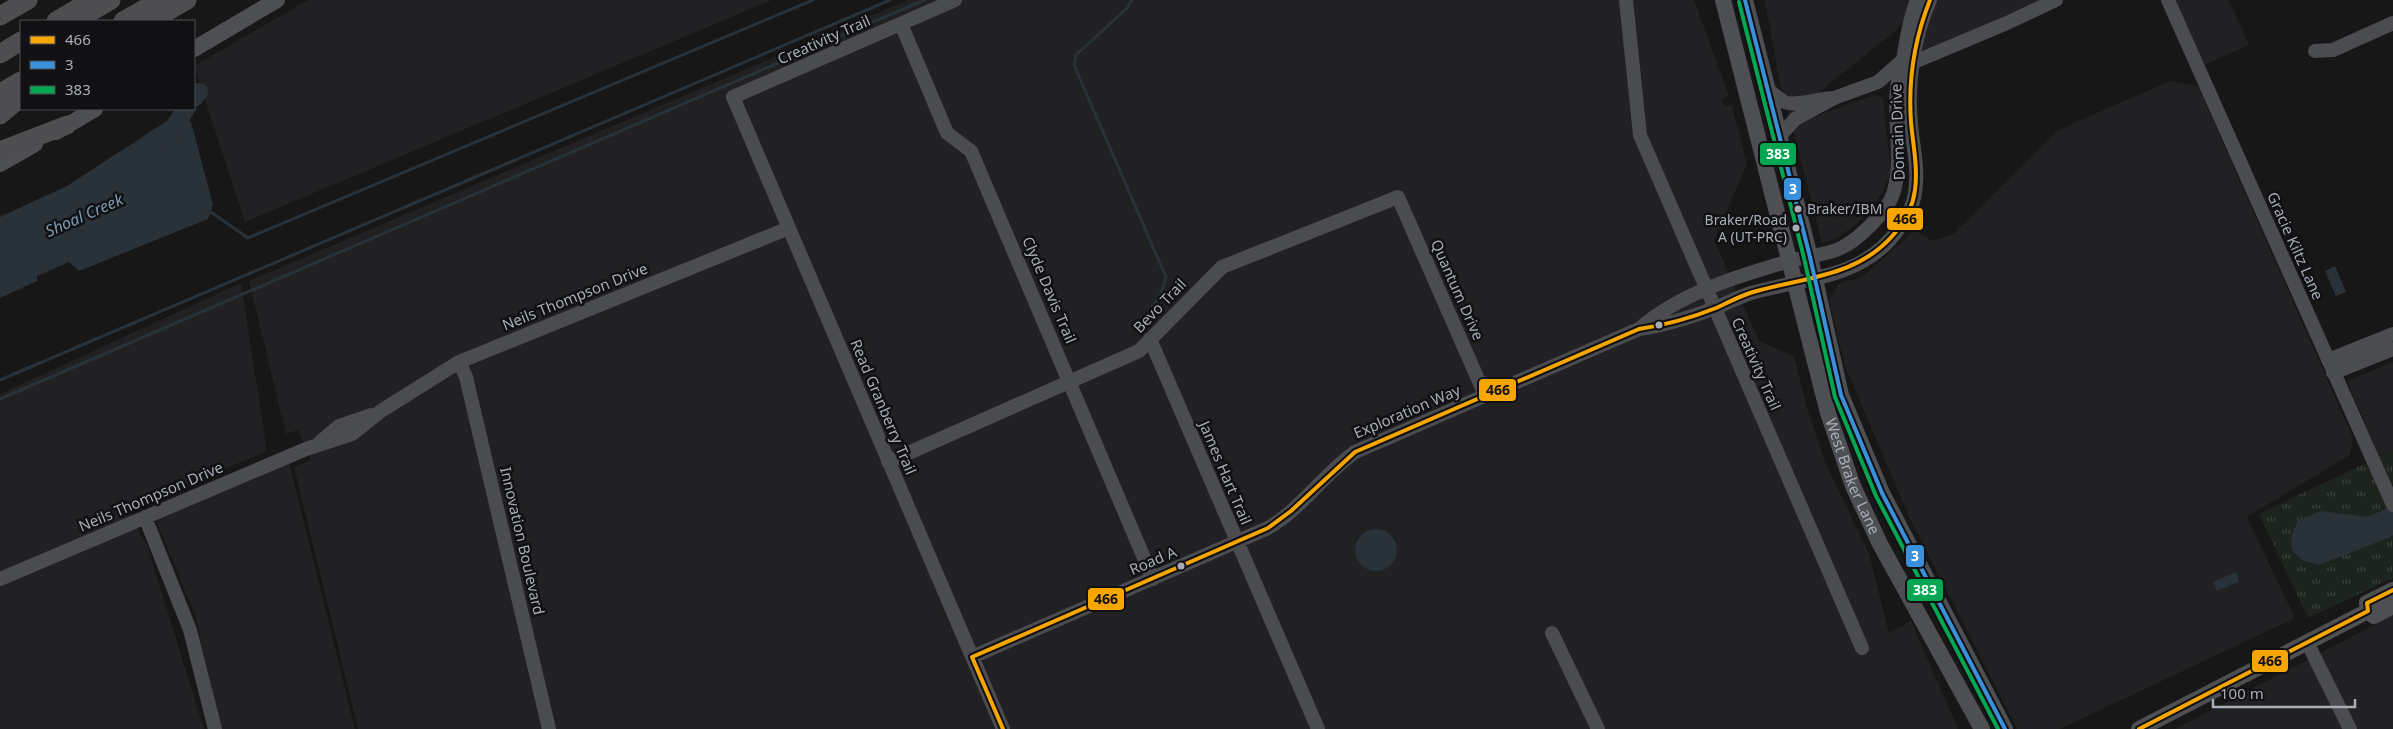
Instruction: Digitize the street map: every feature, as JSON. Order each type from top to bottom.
[{"type":"highway","points":[[0,16],[28,0]]},
{"type":"highway","points":[[58,20],[92,0]]},
{"type":"highway","points":[[77,20],[112,0]]},
{"type":"highway","points":[[125,20],[160,0]]},
{"type":"highway","points":[[153,20],[187,0]]},
{"type":"highway","points":[[0,54],[20,42]]},
{"type":"highway","points":[[0,65],[20,54]]},
{"type":"highway","points":[[0,93],[20,93]]},
{"type":"highway","points":[[0,110],[20,94]]},
{"type":"highway","points":[[0,116],[20,94]]},
{"type":"highway","points":[[0,151],[67,125]]},
{"type":"main road","points":[[195,48],[276,0]]},
{"type":"main road","name":"West Braker Lane","points":[[1723,0],[1828,413],[1853,486],[1880,544],[1982,729]]},
{"type":"main road","name":"West Braker Lane","points":[[1745,0],[1810,257],[1841,395],[1873,472],[2005,729]]},
{"type":"main road","points":[[0,164],[93,110]]},
{"type":"main road","points":[[2393,590],[2367,604],[2368,611],[2374,616],[2393,606]]},
{"type":"main road","points":[[2139,729],[2368,611]]},
{"type":"street","name":"Creativity Trail","points":[[734,98],[955,0]]},
{"type":"street","name":"Creativity Trail","points":[[1626,0],[1640,135],[1862,648]]},
{"type":"street","points":[[1780,136],[1795,119],[1834,98],[1868,86],[1886,77],[1909,60],[2007,23],[2056,0]]},
{"type":"street","name":"Gracie Kiltz Lane","points":[[2168,0],[2393,505]]},
{"type":"street","name":"Domain Drive","points":[[1788,261],[1841,248],[1862,234],[1887,207],[1893,196],[1898,169],[1903,89],[1909,60],[1920,26],[1922,5]]},
{"type":"street","points":[[2315,51],[2333,50],[2393,23]]},
{"type":"street","name":"Clyde Davis Trail","points":[[901,24],[947,133],[971,152],[1153,579]]},
{"type":"street","points":[[1868,86],[1903,89]]},
{"type":"street","name":"Domain Drive","points":[[1794,284],[1837,274],[1863,263],[1883,248],[1913,207],[1916,182],[1903,89]]},
{"type":"street","points":[[1768,90],[1785,102],[1795,104],[1819,98],[1834,98]]},
{"type":"street","name":"Read Granberry Trail","points":[[734,98],[1003,729]]},
{"type":"street","name":"Bevo Trail","points":[[888,462],[1139,351],[1222,267],[1398,197]]},
{"type":"street","name":"Quantum Drive","points":[[1398,197],[1485,395]]},
{"type":"street","points":[[1887,207],[1906,217]]},
{"type":"street","name":"Neils Thompson Drive","points":[[0,579],[315,445],[346,423],[381,411],[459,362],[789,228]]},
{"type":"street","name":"Exploration Way","points":[[1237,543],[1286,517],[1300,505],[1324,477],[1355,452],[1639,329],[1659,313],[1706,290],[1788,261]]},
{"type":"street","name":"Exploration Way","points":[[1639,329],[1658,327],[1714,309],[1750,294],[1794,284]]},
{"type":"street","points":[[2328,360],[2393,334]]},
{"type":"street","name":"James Hart Trail","points":[[1150,339],[1318,729]]},
{"type":"street","points":[[2333,373],[2393,349]]},
{"type":"street","name":"Innovation Boulevard","points":[[459,362],[466,377],[549,729]]},
{"type":"street","points":[[145,517],[190,630],[215,729]]},
{"type":"street","name":"Road A","points":[[972,657],[1237,543]]},
{"type":"street","points":[[1552,633],[1598,729]]},
{"type":"street","points":[[2307,642],[2350,729]]},
{"type":"shaded area","points":[[308,0],[772,0],[245,222],[195,65]]},
{"type":"shaded area","points":[[908,0],[1694,0],[1729,96],[1721,99],[1724,106],[1732,105],[1747,164],[1714,240],[1759,341],[1794,356],[1807,408],[1825,462],[1869,554],[1889,633],[1911,621],[1958,729],[358,729],[294,467],[311,460],[298,430],[286,434],[249,281]]},
{"type":"shaded area","points":[[1765,0],[1926,0],[1894,32],[1789,116],[1779,80]]},
{"type":"shaded area","points":[[1935,0],[2041,0],[1926,51],[1922,49],[1925,30]]},
{"type":"shaded area","points":[[2175,0],[2229,0],[2249,45],[2204,65]]},
{"type":"shaded area","points":[[2170,81],[2198,86],[2353,438],[2350,455],[2247,517],[2295,618],[2060,729],[2017,729],[1910,519],[1845,366],[1829,300],[1840,283],[1862,277],[1915,230],[1932,241],[1953,234],[2058,130]]},
{"type":"shaded area","points":[[1874,95],[1883,98],[1891,171],[1883,193],[1856,225],[1833,240],[1822,243],[1792,125]]},
{"type":"shaded area","points":[[241,283],[267,451],[130,509],[139,532],[147,545],[204,729],[0,729],[0,394]]},
{"type":"shaded area","points":[[2393,362],[2393,450],[2379,456],[2347,381]]},
{"type":"shaded area","points":[[289,462],[355,729],[221,729],[196,618],[156,520]]},
{"type":"shaded area","points":[[2393,615],[2393,729],[2176,729],[2177,728]]},
{"type":"green space","points":[[2393,450],[2393,578],[2308,618],[2259,514]]},
{"type":"water","points":[[176,115],[191,122],[213,205],[208,219],[79,271],[69,262],[37,276],[37,281],[0,298],[0,217],[67,186]]},
{"type":"water","points":[[2335,266],[2346,292],[2336,296],[2325,271]]},
{"type":"water","points":[[2393,506],[2393,535],[2388,538],[2319,565],[2302,560],[2292,550],[2291,536],[2298,521],[2321,511],[2367,517]]},
{"type":"water","points":[[1380,529],[1388,532],[1394,538],[1397,550],[1394,562],[1388,568],[1372,571],[1364,568],[1358,562],[1355,546],[1358,538],[1364,532]]},
{"type":"water","points":[[2236,572],[2239,581],[2217,591],[2213,582]]},
{"type":"waterway","points":[[208,210],[248,238],[813,0]]},
{"type":"waterway","points":[[0,380],[890,0]]},
{"type":"waterway","points":[[0,399],[924,0]]},
{"type":"waterway","points":[[1132,0],[1126,9],[1076,55],[1074,65],[1166,277],[1161,293],[1152,308]]},
{"type":"waterway","name":"Shoal Creek","points":[[195,97],[199,92]]},
{"type":"waterway","name":"Shoal Creek","points":[[167,137],[185,110]]},
{"type":"transit line","name":"3","points":[[1745,0],[1810,257],[1841,395],[1882,493],[2005,729]]},
{"type":"transit line","name":"466","points":[[1003,729],[972,657],[1268,528],[1291,511],[1355,452],[1639,329],[1697,315],[1750,293],[1828,274],[1863,260],[1879,249],[1902,224],[1908,214],[1914,196],[1916,173],[1910,106],[1911,75],[1916,45],[1930,0]]},
{"type":"transit line","name":"383","points":[[1739,2],[1804,258],[1835,397],[1876,496],[1998,729]]},
{"type":"transit line","name":"466","points":[[2139,729],[2368,611],[2367,603],[2393,590]]},
{"type":"place","name":"Braker/IBM","points":[[1798,209]]},
{"type":"place","name":"Braker/Road A (UT-PRC)","points":[[1796,228]]}]
